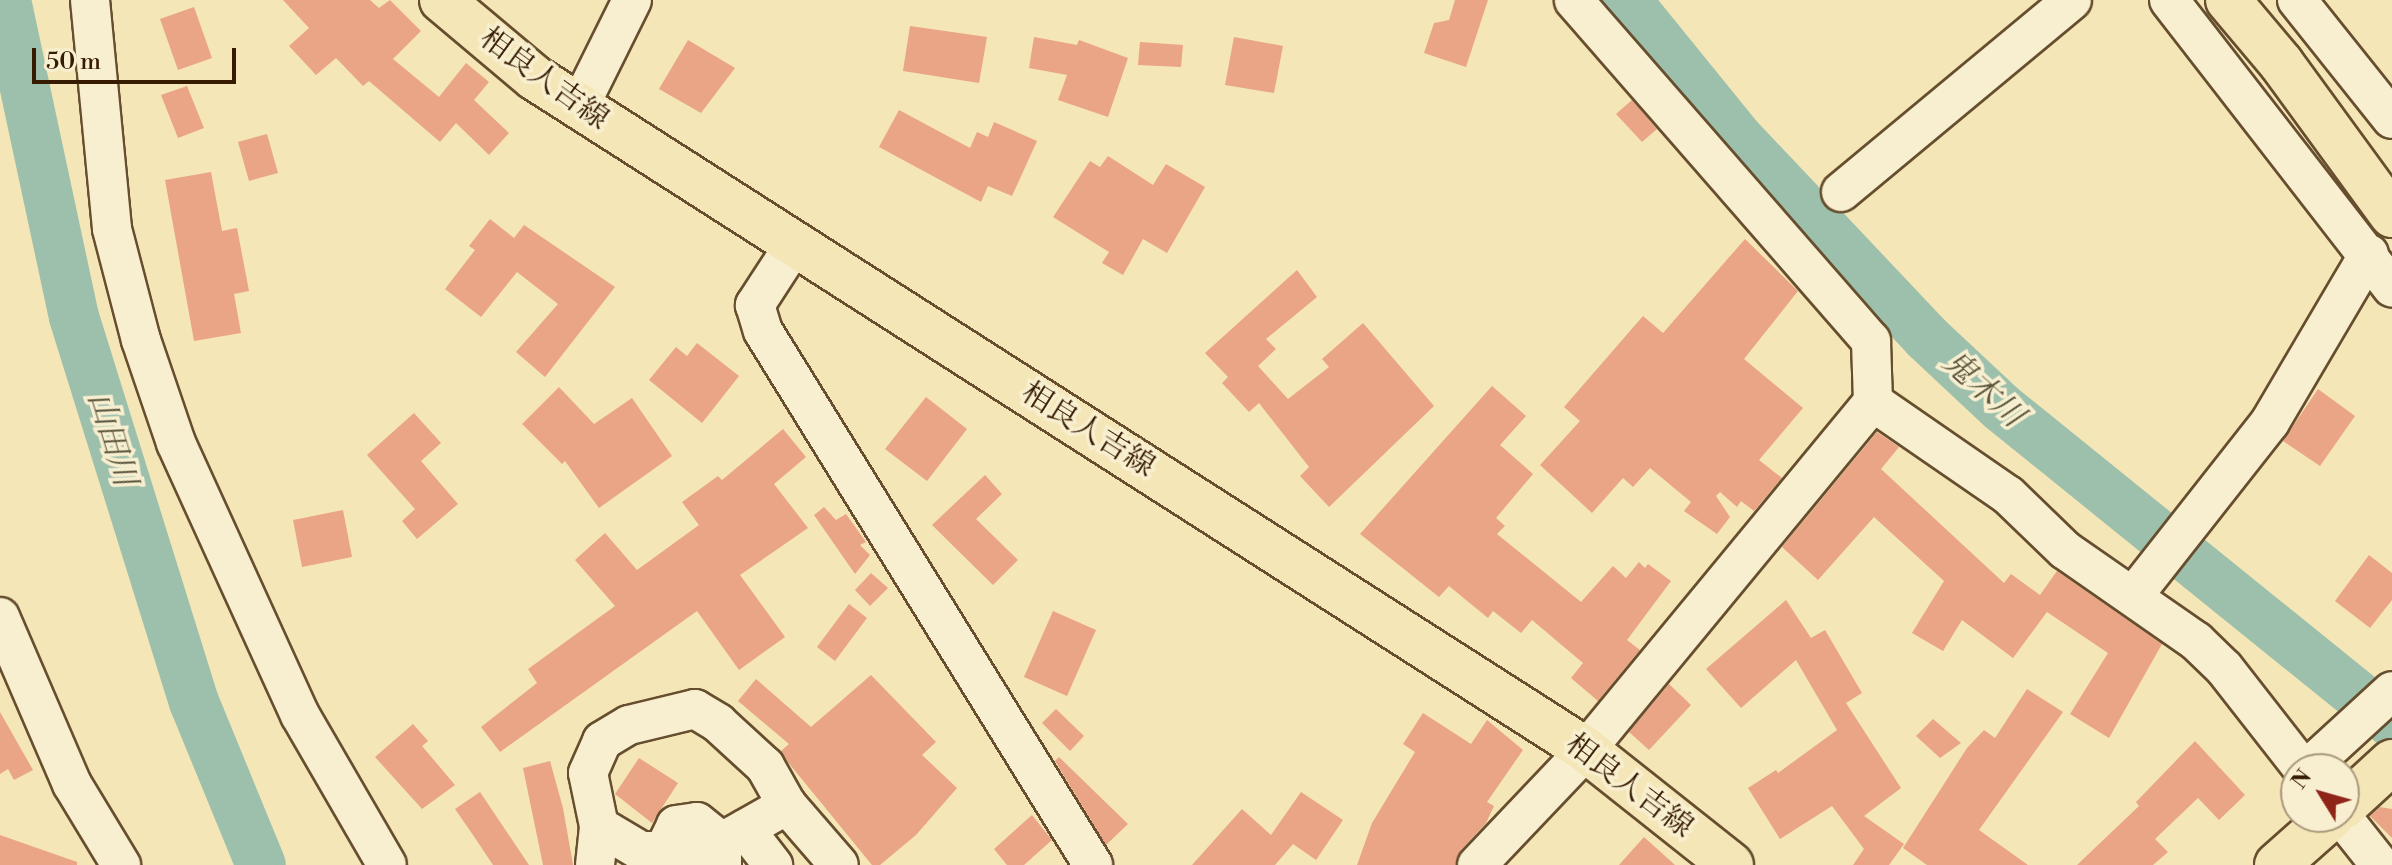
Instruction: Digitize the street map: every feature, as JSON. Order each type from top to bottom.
[{"type":"main road","name":"相良人吉線","points":[[442,0],[523,69],[579,107],[1586,750],[1731,865]]},
{"type":"main road","points":[[2228,0],[2390,199]]},
{"type":"main road","points":[[2360,762],[2382,740]]},
{"type":"main road","points":[[2360,778],[2382,740]]},
{"type":"main road","points":[[2246,865],[2282,833]]},
{"type":"main road","points":[[2277,865],[2313,833]]},
{"type":"street","points":[[90,0],[112,229],[141,340],[176,443],[300,715],[387,865]]},
{"type":"street","points":[[579,107],[632,0]]},
{"type":"street","points":[[1477,865],[1586,750],[1873,402],[1871,341],[1574,0]]},
{"type":"street","points":[[1841,192],[2072,0]]},
{"type":"street","points":[[2169,0],[2369,254],[2392,288]]},
{"type":"street","points":[[2297,0],[2392,119]]},
{"type":"street","points":[[794,245],[755,305],[763,331],[1093,865]]},
{"type":"street","points":[[2134,595],[2270,422],[2369,254]]},
{"type":"street","points":[[1873,402],[2008,495],[2065,550],[2134,595],[2224,668],[2292,753]]},
{"type":"street","points":[[0,617],[72,784],[121,865]]},
{"type":"street","points":[[2347,753],[2382,740],[2392,691]]},
{"type":"street","points":[[595,865],[599,826],[588,773],[602,741],[629,725],[695,709],[718,723],[765,766],[787,805],[839,865]]},
{"type":"street","points":[[681,865],[730,845],[787,805]]},
{"type":"street","points":[[599,826],[641,851],[665,848],[676,825],[697,822],[730,845],[773,865]]},
{"type":"street","points":[[2355,833],[2380,865]]},
{"type":"building","points":[[283,0],[370,0],[379,8],[390,0],[421,31],[393,59],[439,97],[466,63],[489,82],[474,100],[509,133],[489,155],[456,123],[440,142],[369,81],[363,86],[336,58],[316,75],[289,46],[309,28]]},
{"type":"building","points":[[1455,0],[1488,0],[1466,67],[1424,53],[1434,23],[1449,20]]},
{"type":"building","points":[[194,7],[212,58],[178,70],[160,19]]},
{"type":"building","points":[[910,26],[987,37],[979,83],[903,71]]},
{"type":"building","points":[[1034,37],[1077,45],[1079,40],[1128,58],[1108,117],[1058,100],[1067,75],[1029,68]]},
{"type":"building","points":[[1234,37],[1283,46],[1274,93],[1225,85]]},
{"type":"building","points":[[688,40],[735,68],[701,113],[659,89]]},
{"type":"building","points":[[1140,42],[1183,45],[1181,67],[1138,65]]},
{"type":"building","points":[[187,86],[204,128],[178,138],[161,95]]},
{"type":"building","points":[[1632,100],[1657,129],[1642,142],[1616,114]]},
{"type":"building","points":[[899,110],[970,148],[977,132],[988,137],[994,122],[1037,141],[1012,196],[988,186],[981,202],[879,147]]},
{"type":"building","points":[[267,134],[278,173],[249,181],[238,142]]},
{"type":"building","points":[[1108,156],[1153,185],[1166,164],[1205,187],[1167,253],[1143,239],[1123,275],[1102,263],[1109,252],[1053,217],[1090,161],[1100,167]]},
{"type":"building","points":[[211,172],[222,231],[237,228],[249,291],[234,294],[241,333],[194,341],[165,180]]},
{"type":"building","points":[[490,219],[514,238],[524,225],[615,287],[545,377],[516,352],[558,304],[517,272],[481,317],[445,289],[475,250],[469,246]]},
{"type":"building","points":[[1745,239],[1798,291],[1744,359],[1803,408],[1759,460],[1782,478],[1754,511],[1741,501],[1737,507],[1720,492],[1716,496],[1730,517],[1717,534],[1684,511],[1691,502],[1650,468],[1633,487],[1623,478],[1592,513],[1540,465],[1580,421],[1564,407],[1643,316],[1663,333]]},
{"type":"building","points":[[1297,270],[1317,297],[1266,339],[1276,349],[1258,366],[1288,399],[1329,367],[1322,359],[1363,323],[1434,406],[1329,507],[1300,476],[1309,467],[1259,403],[1249,412],[1222,383],[1228,377],[1205,353]]},
{"type":"building","points":[[697,343],[739,376],[702,423],[649,380],[676,347],[687,356]]},
{"type":"building","points":[[1492,386],[1526,416],[1500,445],[1533,474],[1496,518],[1505,526],[1497,534],[1581,602],[1613,566],[1626,578],[1639,562],[1645,568],[1648,564],[1671,581],[1627,640],[1640,650],[1598,701],[1571,678],[1583,663],[1532,620],[1521,633],[1493,611],[1488,618],[1449,586],[1439,597],[1360,534]]},
{"type":"building","points":[[559,387],[594,424],[632,398],[672,456],[599,508],[565,461],[562,464],[522,424]]},
{"type":"building","points":[[2318,389],[2355,416],[2320,466],[2283,441]]},
{"type":"building","points":[[926,397],[967,429],[927,481],[885,449]]},
{"type":"building","points":[[414,413],[441,443],[421,461],[458,504],[417,539],[402,521],[415,509],[367,455]]},
{"type":"building","points":[[783,429],[806,457],[774,484],[808,528],[740,575],[785,637],[739,670],[697,611],[500,752],[481,727],[537,683],[528,669],[615,606],[575,560],[605,533],[637,570],[699,525],[682,502],[718,476],[722,480]]},
{"type":"building","points":[[1877,432],[1899,447],[1881,469],[2004,583],[2011,574],[2040,595],[2057,571],[2162,644],[2109,738],[2070,714],[2108,653],[2047,612],[2013,658],[1962,620],[1943,651],[1912,633],[1944,581],[1874,517],[1818,580],[1782,547]]},
{"type":"building","points":[[985,475],[1002,494],[976,519],[1018,560],[993,585],[932,525]]},
{"type":"building","points":[[824,507],[836,520],[846,514],[866,542],[860,545],[870,555],[855,574],[814,515]]},
{"type":"building","points":[[343,510],[352,557],[302,567],[293,520]]},
{"type":"building","points":[[2369,555],[2392,573],[2392,600],[2370,628],[2335,601]]},
{"type":"building","points":[[871,573],[888,588],[870,606],[855,590]]},
{"type":"building","points":[[1786,600],[1811,638],[1825,630],[1862,693],[1846,703],[1901,788],[1864,816],[1904,844],[1889,865],[1853,865],[1864,849],[1832,806],[1780,839],[1748,788],[1776,770],[1778,773],[1837,730],[1796,660],[1741,708],[1706,669]]},
{"type":"building","points":[[849,604],[867,618],[835,661],[817,647]]},
{"type":"building","points":[[1053,611],[1096,630],[1067,696],[1024,677]]},
{"type":"building","points":[[871,675],[936,742],[922,755],[957,788],[916,835],[880,865],[872,865],[787,761],[781,751],[789,744],[738,701],[756,679],[811,727]]},
{"type":"building","points":[[1669,684],[1691,705],[1649,750],[1629,732]]},
{"type":"building","points":[[2027,689],[2063,712],[1979,830],[2028,865],[1927,865],[1903,848],[1967,748],[1984,730],[1995,738]]},
{"type":"building","points":[[1056,709],[1084,736],[1070,751],[1042,723]]},
{"type":"building","points":[[0,712],[33,770],[14,780],[8,769],[0,774]]},
{"type":"building","points":[[1423,713],[1471,744],[1487,720],[1523,750],[1487,802],[1494,806],[1486,823],[1461,850],[1456,865],[1357,865],[1372,823],[1415,752],[1403,744]]},
{"type":"building","points":[[1933,719],[1961,743],[1940,758],[1916,736]]},
{"type":"building","points":[[413,724],[428,741],[422,746],[455,785],[422,809],[375,757]]},
{"type":"building","points":[[2195,741],[2245,795],[2219,820],[2198,798],[2155,839],[2168,852],[2153,865],[2077,865],[2139,806],[2136,802]]},
{"type":"building","points":[[1059,757],[1128,824],[1106,845],[1055,761]]},
{"type":"building","points":[[639,758],[678,783],[652,823],[615,794]]},
{"type":"building","points":[[550,761],[563,808],[573,865],[543,865],[523,768]]},
{"type":"building","points":[[480,792],[529,865],[493,865],[455,809]]},
{"type":"building","points":[[1301,792],[1343,820],[1316,860],[1293,844],[1275,865],[1192,865],[1242,809],[1271,835]]},
{"type":"building","points":[[2380,807],[2392,809],[2392,838],[2370,816]]},
{"type":"building","points":[[1032,815],[1052,840],[1024,865],[1007,865],[994,849]]},
{"type":"building","points":[[0,835],[77,862],[77,865],[0,865]]},
{"type":"building","points":[[1644,837],[1675,865],[1619,865]]},
{"type":"waterway","name":"山田川","points":[[6,0],[74,317],[194,702],[261,865]]},
{"type":"waterway","name":"鬼木川","points":[[1626,0],[1739,139],[1925,336],[2002,408],[2392,723]]}]
